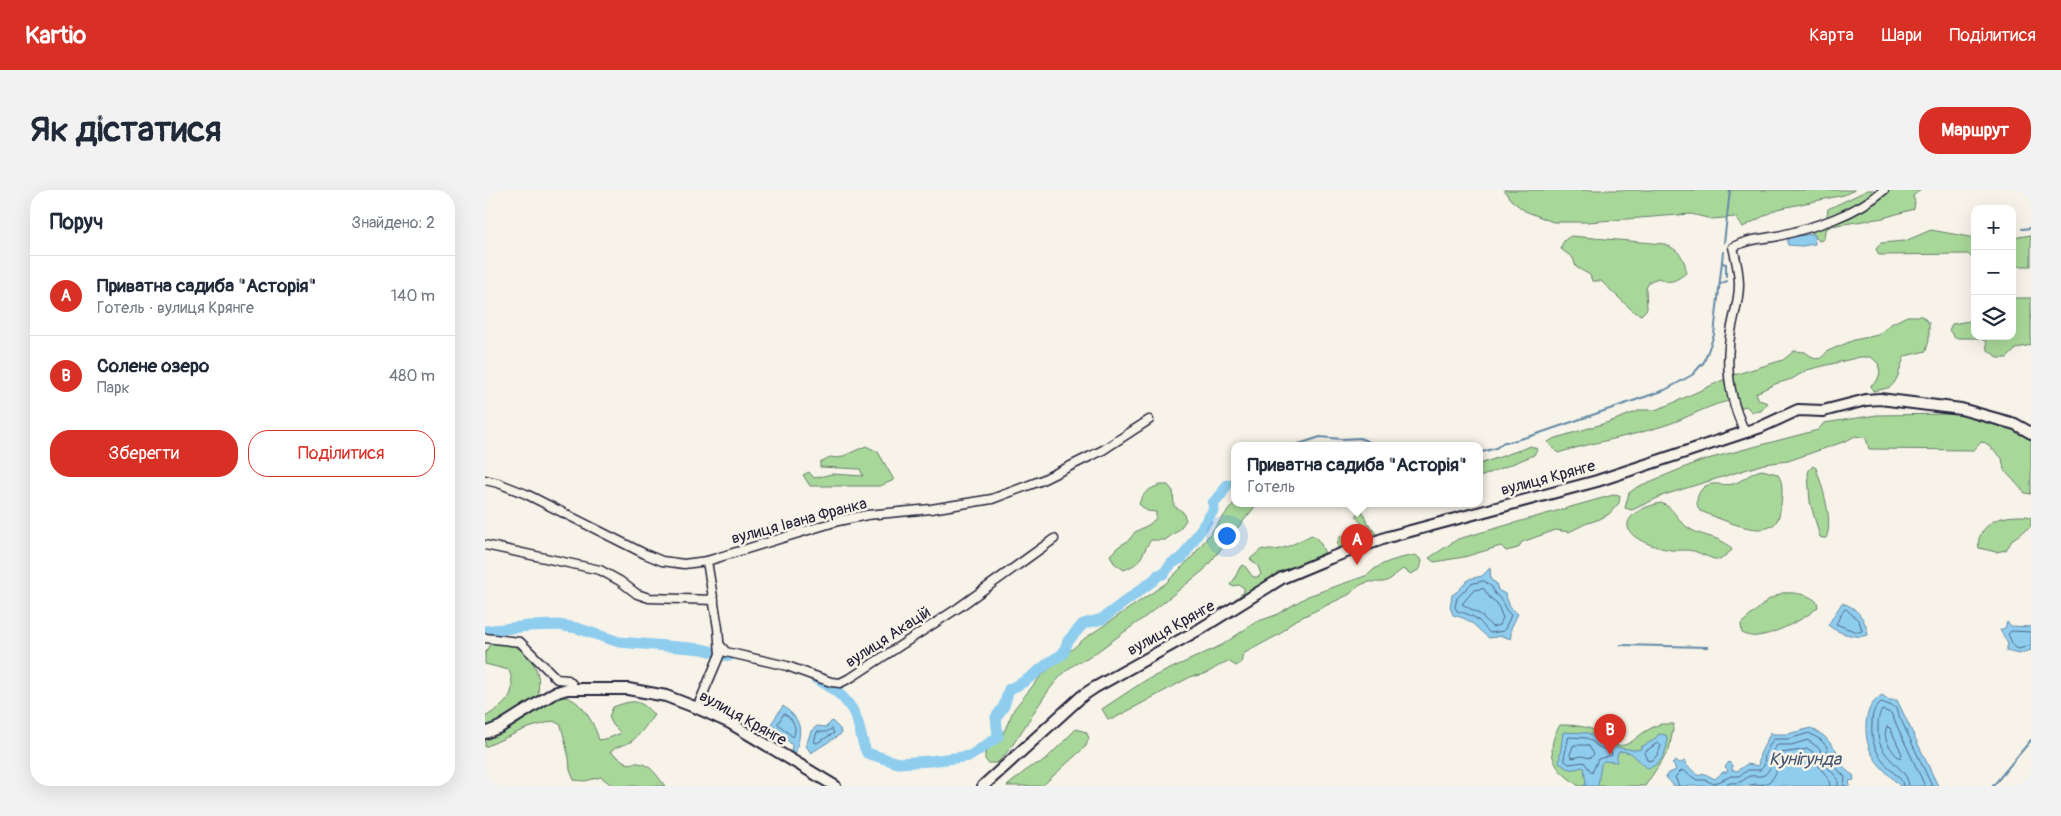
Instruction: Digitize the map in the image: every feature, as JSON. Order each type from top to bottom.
[{"type":"street","points":[[1745,432],[1735,411],[1731,395],[1729,371],[1729,346],[1739,286],[1737,261],[1733,247],[1744,241],[1776,236],[1852,212],[1873,200],[1884,190]]},
{"type":"street","name":"вулиця Крянге","points":[[983,786],[1083,696],[1200,629],[1282,578],[1388,536],[1597,481],[1761,427],[1798,410],[1823,411],[1866,400],[1880,399],[1961,409],[2015,424],[2031,433]]},
{"type":"street","name":"вулиця Івана Франка","points":[[485,480],[526,494],[662,561],[684,564],[707,560],[838,521],[867,515],[931,509],[992,499],[1040,481],[1103,450],[1149,420]]},
{"type":"street","name":"вулиця Акацій","points":[[720,645],[726,652],[787,666],[831,682],[840,683],[859,674],[958,608],[1054,539]]},
{"type":"street","points":[[485,545],[600,570],[620,581],[637,594],[649,598],[714,600]]},
{"type":"street","points":[[697,708],[720,654],[707,560]]},
{"type":"street","points":[[485,638],[520,642],[557,679],[569,680],[572,684],[572,688],[554,693],[500,727],[485,733]]},
{"type":"street","name":"вулиця Крянге","points":[[572,688],[628,689],[665,696],[697,708],[730,724],[835,786]]},
{"type":"green space","points":[[1504,190],[1855,190],[1844,195],[1777,209],[1743,227],[1735,217],[1712,219],[1691,214],[1588,222],[1553,222],[1525,211],[1511,200]]},
{"type":"green space","points":[[1868,190],[1920,190],[1913,196],[1915,202],[1914,209],[1883,218],[1831,226],[1825,230],[1824,239],[1819,241],[1812,232],[1805,233],[1804,229],[1826,222],[1828,209]]},
{"type":"green space","points":[[1931,230],[1971,237],[1971,257],[1968,254],[1879,255],[1876,249],[1881,243],[1905,241]]},
{"type":"green space","points":[[2031,235],[2031,266],[2016,266],[2016,237]]},
{"type":"green space","points":[[1571,236],[1664,244],[1677,251],[1685,263],[1686,273],[1673,281],[1659,278],[1650,281],[1646,288],[1647,309],[1641,315],[1633,311],[1601,281],[1592,281],[1590,275],[1576,267],[1573,258],[1561,249],[1564,241]]},
{"type":"green space","points":[[2016,298],[2031,298],[2031,345],[2017,348],[2007,358],[1998,358],[1987,349],[1986,341],[1983,340],[2016,340]]},
{"type":"green space","points":[[1907,316],[1922,316],[1929,323],[1929,340],[1926,351],[1905,356],[1895,381],[1888,388],[1873,391],[1871,385],[1877,381],[1880,373],[1878,363],[1871,357],[1860,357],[1807,370],[1792,379],[1775,384],[1756,393],[1759,400],[1768,403],[1761,411],[1752,412],[1746,406],[1739,408],[1735,400],[1717,404],[1650,430],[1558,453],[1548,442],[1641,410],[1655,410],[1734,375],[1783,360],[1794,351],[1805,352],[1815,359],[1821,358],[1828,351],[1854,340],[1878,335],[1891,324]]},
{"type":"green space","points":[[1971,321],[1971,338],[1955,338],[1949,330],[1952,324]]},
{"type":"green space","points":[[1951,414],[1977,416],[2031,435],[2031,494],[2025,493],[2004,470],[2002,458],[1986,443],[1981,442],[1974,450],[1869,449],[1866,438],[1855,436],[1846,441],[1788,461],[1764,464],[1664,495],[1632,510],[1625,508],[1629,493],[1637,487],[1700,461],[1818,430],[1824,423],[1877,415]]},
{"type":"green space","points":[[866,446],[878,452],[894,480],[880,486],[810,486],[803,475],[809,472],[814,478],[832,474],[863,476],[860,469],[820,467],[820,462],[830,457],[839,458]]},
{"type":"green space","points":[[1531,446],[1537,449],[1534,455],[1483,476],[1483,463]]},
{"type":"green space","points":[[1813,466],[1816,468],[1828,513],[1829,522],[1826,538],[1820,537],[1810,502],[1808,474]]},
{"type":"green space","points":[[1762,470],[1777,474],[1782,484],[1779,515],[1772,526],[1764,529],[1753,529],[1700,511],[1697,498],[1705,487],[1714,484],[1733,484]]},
{"type":"green space","points":[[1160,485],[1168,485],[1173,491],[1174,506],[1183,512],[1186,520],[1179,530],[1165,540],[1151,540],[1141,558],[1124,570],[1114,563],[1110,555],[1129,540],[1135,532],[1150,524],[1156,518],[1156,512],[1147,511],[1139,504],[1147,492]]},
{"type":"green space","points":[[1613,495],[1620,496],[1619,503],[1609,514],[1569,532],[1556,530],[1522,542],[1518,548],[1506,551],[1501,546],[1464,557],[1434,562],[1429,558],[1458,539]]},
{"type":"green space","points":[[1661,503],[1669,508],[1690,529],[1724,542],[1732,550],[1720,560],[1691,550],[1671,550],[1643,542],[1628,529],[1628,523],[1637,512]]},
{"type":"green space","points":[[1231,507],[1255,507],[1204,570],[1145,617],[1087,659],[1074,665],[1061,676],[1007,752],[997,763],[988,763],[985,759],[985,753],[1003,734],[1014,709],[1040,677],[1084,639],[1165,584],[1192,557]]},
{"type":"green space","points":[[1362,510],[1368,524],[1378,536],[1339,551],[1337,543],[1342,535],[1348,538],[1362,531],[1362,524],[1357,518],[1357,513]]},
{"type":"green space","points":[[2005,517],[2031,517],[2031,526],[2013,539],[2006,550],[1996,552],[1979,548],[1979,538],[1988,525],[1997,519]]},
{"type":"green space","points":[[1312,535],[1321,544],[1325,556],[1228,609],[1228,605],[1244,592],[1244,588],[1240,585],[1231,586],[1230,584],[1240,567],[1244,565],[1253,577],[1258,577],[1261,574],[1258,566],[1250,559],[1262,549],[1281,549]]},
{"type":"green space","points":[[1416,555],[1422,561],[1420,569],[1411,574],[1403,569],[1386,581],[1361,585],[1350,594],[1292,622],[1280,634],[1243,654],[1241,663],[1236,666],[1228,661],[1207,673],[1192,676],[1113,719],[1108,719],[1102,709],[1146,680],[1222,645],[1256,622],[1276,615],[1308,596],[1368,575],[1390,561]]},
{"type":"green space","points":[[1782,593],[1805,595],[1814,599],[1818,607],[1798,621],[1772,633],[1749,636],[1742,633],[1741,624],[1768,600]]},
{"type":"green space","points":[[491,642],[511,644],[524,653],[532,661],[537,671],[539,696],[542,702],[562,697],[577,703],[587,714],[599,740],[621,733],[613,725],[609,717],[613,707],[635,702],[649,709],[654,715],[641,732],[632,741],[610,752],[628,764],[641,763],[646,765],[665,786],[613,786],[601,777],[585,781],[574,780],[570,770],[561,725],[553,721],[525,729],[485,747],[485,717],[504,703],[511,693],[512,686],[509,670],[485,664],[485,654]]},
{"type":"green space","points":[[1661,724],[1674,724],[1669,750],[1645,786],[1578,786],[1560,770],[1553,758],[1552,745],[1560,725],[1592,729],[1620,746],[1630,743],[1647,730]]},
{"type":"green space","points":[[1076,729],[1086,732],[1089,738],[1086,746],[1042,786],[1007,786],[1030,767],[1044,761]]},
{"type":"water","points":[[1814,234],[1815,244],[1802,246],[1788,245],[1789,237]]},
{"type":"water","points":[[1490,568],[1491,580],[1496,583],[1498,590],[1505,594],[1511,609],[1518,614],[1511,628],[1511,639],[1502,636],[1489,638],[1470,622],[1453,615],[1450,607],[1452,595],[1469,579],[1482,576]]},
{"type":"water","points":[[1842,603],[1860,615],[1868,635],[1847,634],[1828,625]]},
{"type":"water","points":[[2007,622],[2011,626],[2031,627],[2031,650],[2019,654],[2006,651],[2008,644],[2000,630],[2005,628]]},
{"type":"water","points":[[1882,695],[1889,700],[1897,700],[1938,786],[1900,786],[1875,759],[1868,744],[1866,724],[1872,704]]},
{"type":"water","points":[[783,706],[795,717],[798,723],[800,734],[795,756],[791,754],[792,745],[771,724]]},
{"type":"water","points":[[832,721],[840,729],[841,734],[811,753],[806,746],[811,731],[817,726],[826,727]]},
{"type":"water","name":"Кунігунда","points":[[1811,728],[1824,736],[1837,751],[1837,753],[1831,752],[1853,775],[1854,780],[1849,781],[1850,786],[1674,786],[1666,777],[1667,774],[1676,770],[1672,764],[1675,761],[1681,763],[1685,761],[1686,765],[1699,776],[1703,773],[1715,779],[1723,772],[1727,772],[1728,770],[1725,767],[1729,762],[1732,765],[1732,770],[1737,771],[1747,764],[1758,766],[1760,754],[1771,732],[1773,734],[1788,734]]},
{"type":"water","points":[[1563,732],[1588,733],[1608,746],[1634,750],[1641,749],[1641,747],[1654,740],[1659,734],[1666,735],[1667,747],[1658,763],[1647,768],[1631,753],[1620,751],[1617,755],[1617,762],[1604,761],[1601,764],[1598,786],[1583,786],[1586,784],[1584,768],[1569,769],[1559,762]]},
{"type":"waterway","points":[[1724,243],[1730,190]]},
{"type":"waterway","points":[[2022,229],[2031,228]]},
{"type":"waterway","points":[[1483,452],[1496,448],[1504,442],[1534,435],[1665,390],[1692,375],[1704,362],[1714,335],[1723,252]]},
{"type":"waterway","points":[[1722,263],[1726,264],[1726,276]]},
{"type":"waterway","points":[[1720,284],[1727,281]]},
{"type":"waterway","points":[[1305,442],[1320,437],[1360,438],[1369,442]]},
{"type":"waterway","points":[[1227,485],[1231,481]]},
{"type":"waterway","points":[[815,678],[835,691],[847,702],[855,715],[867,753],[898,763],[970,756],[998,737],[996,717],[1004,706],[1009,689],[1024,682],[1049,662],[1063,654],[1068,641],[1083,624],[1102,619],[1158,575],[1163,574],[1172,563],[1182,558],[1214,509],[1213,503],[1227,485]]},
{"type":"waterway","points":[[485,631],[558,625],[577,628],[619,642],[702,649],[729,656]]},
{"type":"waterway","points":[[1621,645],[1708,647]]},
{"type":"waterway","points":[[1993,786],[2031,740]]},
{"type":"place","name":"Приватна садиба \"Асторія\"","points":[[1357,565]]},
{"type":"place","name":"Солене озеро","points":[[1610,755]]}]
